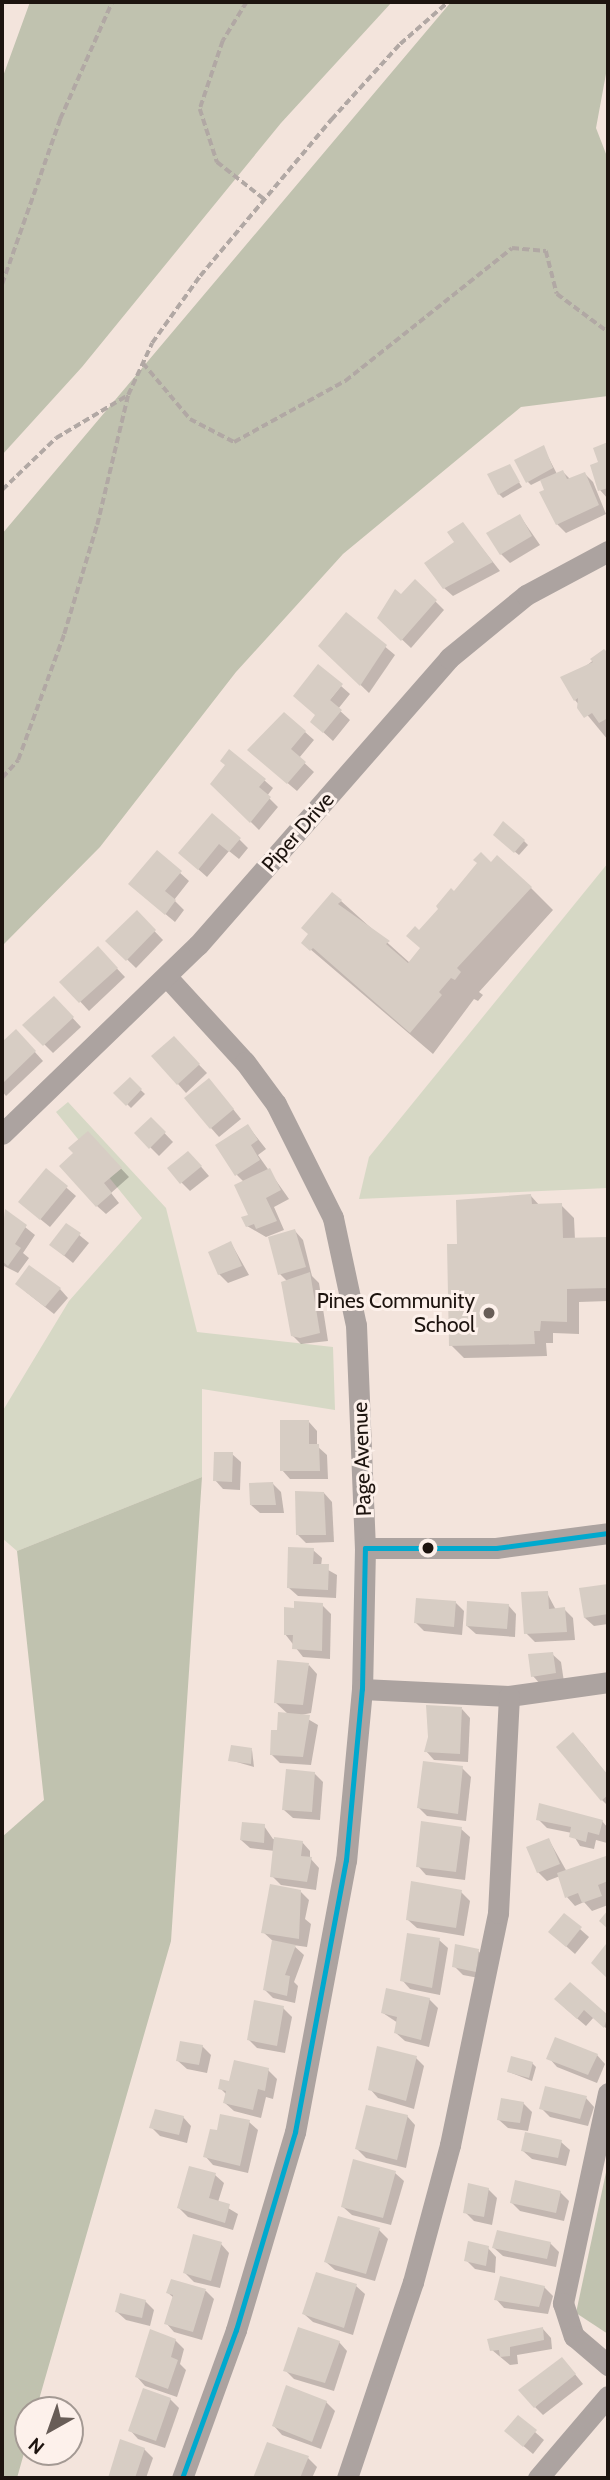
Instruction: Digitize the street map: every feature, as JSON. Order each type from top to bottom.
[{"type":"street","name":"Piper Drive","points":[[2,1134],[167,977],[449,658],[526,595],[608,551]]},
{"type":"street","name":"Page Avenue","points":[[167,977],[245,1062],[276,1104],[333,1218],[356,1325],[365,1548],[362,1689],[346,1860],[295,2132],[240,2318],[182,2478]]},
{"type":"street","points":[[365,1548],[496,1548],[608,1533]]},
{"type":"street","points":[[362,1689],[509,1696],[608,1682]]},
{"type":"street","points":[[347,2478],[413,2282],[450,2145],[498,1913],[509,1696]]},
{"type":"street","points":[[608,2093],[563,2303],[573,2336],[608,2365]]},
{"type":"street","points":[[538,2478],[608,2396]]},
{"type":"path","points":[[2,284],[60,120],[112,2]]},
{"type":"path","points":[[247,2],[223,41],[200,109],[217,162],[264,199]]},
{"type":"path","points":[[2,778],[18,760],[64,634],[97,525],[128,395],[143,363],[200,276],[264,199],[400,44],[448,2]]},
{"type":"path","points":[[143,363],[190,419],[234,442],[345,381],[512,248],[546,251],[557,294],[608,332]]},
{"type":"path","points":[[2,490],[56,438],[128,395]]},
{"type":"green space","points":[[30,2],[392,2],[281,123],[82,367],[2,455],[2,79]]},
{"type":"green space","points":[[451,2],[608,2],[608,63],[596,128],[608,159],[608,396],[521,407],[343,554],[236,672],[100,847],[2,946],[2,534]]},
{"type":"green space","points":[[608,863],[608,1188],[359,1199],[369,1157]]},
{"type":"green space","points":[[68,1102],[166,1208],[197,1332],[333,1347],[335,1410],[202,1389],[202,1477],[17,1551],[2,1538],[2,1412],[69,1301],[142,1218],[56,1112]]},
{"type":"green space","points":[[202,1477],[171,1941],[40,2396],[14,2396],[14,2466],[20,2466],[17,2478],[2,2478],[2,1837],[44,1800],[17,1551]]},
{"type":"green space","points":[[608,2163],[608,2334],[576,2313]]},
{"type":"building","points":[[608,442],[608,488],[598,491],[590,465],[598,462],[593,448]]},
{"type":"building","points":[[544,445],[553,468],[526,483],[514,460]]},
{"type":"building","points":[[510,464],[520,482],[498,495],[487,474]]},
{"type":"building","points":[[563,470],[567,479],[585,472],[599,505],[556,525],[539,492],[544,490],[540,480]]},
{"type":"building","points":[[520,514],[532,536],[500,555],[486,533]]},
{"type":"building","points":[[463,522],[493,562],[443,589],[424,563],[454,542],[447,532]]},
{"type":"building","points":[[415,579],[437,600],[401,641],[377,618],[395,589],[401,594]]},
{"type":"building","points":[[346,612],[387,645],[360,686],[318,646]]},
{"type":"building","points":[[604,649],[608,653],[608,718],[599,723],[592,713],[584,718],[577,708],[578,698],[574,701],[560,677],[593,662],[590,659]]},
{"type":"building","points":[[318,664],[343,684],[330,700],[342,710],[323,733],[310,722],[315,715],[293,696]]},
{"type":"building","points":[[284,712],[306,731],[291,749],[306,762],[287,784],[247,750]]},
{"type":"building","points":[[229,749],[266,779],[259,787],[271,797],[250,823],[210,784],[225,765],[220,761]]},
{"type":"building","points":[[212,813],[241,838],[229,852],[219,844],[198,870],[178,853]]},
{"type":"building","points":[[503,821],[525,840],[514,853],[493,835]]},
{"type":"building","points":[[157,850],[182,871],[165,891],[176,900],[165,915],[128,884]]},
{"type":"building","points":[[481,852],[491,862],[497,855],[532,887],[457,968],[461,972],[455,980],[451,978],[439,992],[442,995],[410,1033],[313,948],[310,951],[301,943],[308,934],[301,928],[332,892],[342,900],[338,904],[390,941],[386,944],[408,963],[420,948],[406,936],[415,926],[419,930],[438,909],[436,906],[451,888],[454,891],[477,863],[473,860]]},
{"type":"building","points":[[137,910],[156,930],[126,961],[105,941]]},
{"type":"building","points":[[98,946],[118,968],[79,1003],[59,982]]},
{"type":"building","points":[[54,996],[74,1017],[43,1046],[22,1025]]},
{"type":"building","points":[[16,1029],[36,1051],[2,1084],[2,1042]]},
{"type":"building","points":[[174,1036],[200,1064],[177,1085],[151,1056]]},
{"type":"building","points":[[130,1077],[142,1089],[126,1106],[113,1093]]},
{"type":"building","points":[[209,1078],[234,1109],[210,1129],[184,1098]]},
{"type":"building","points":[[151,1117],[166,1132],[149,1149],[134,1133]]},
{"type":"building","points":[[248,1124],[258,1140],[251,1145],[260,1160],[235,1176],[215,1145]]},
{"type":"building","points":[[88,1131],[122,1168],[104,1183],[112,1193],[96,1207],[59,1166],[73,1153],[68,1148]]},
{"type":"building","points":[[188,1151],[202,1166],[180,1184],[167,1168]]},
{"type":"building","points":[[46,1168],[68,1186],[40,1220],[18,1202]]},
{"type":"building","points":[[270,1168],[281,1190],[266,1198],[277,1221],[256,1229],[254,1224],[246,1227],[241,1217],[248,1215],[234,1185]]},
{"type":"building","points":[[531,1194],[532,1204],[562,1203],[563,1238],[608,1237],[608,1288],[567,1289],[567,1322],[541,1321],[540,1331],[534,1331],[535,1344],[449,1346],[447,1244],[457,1244],[456,1200]]},
{"type":"building","points":[[5,1209],[27,1225],[15,1244],[21,1248],[8,1266],[2,1261]]},
{"type":"building","points":[[66,1223],[81,1233],[64,1256],[49,1245]]},
{"type":"building","points":[[295,1229],[306,1267],[278,1275],[268,1237]]},
{"type":"building","points":[[231,1241],[242,1266],[218,1275],[208,1252]]},
{"type":"building","points":[[29,1265],[61,1288],[45,1307],[15,1284]]},
{"type":"building","points":[[310,1272],[320,1333],[300,1338],[291,1336],[281,1282]]},
{"type":"building","points":[[280,1420],[309,1420],[309,1444],[319,1444],[320,1471],[280,1471]]},
{"type":"building","points":[[214,1452],[233,1452],[232,1482],[213,1481]]},
{"type":"building","points":[[273,1482],[276,1505],[250,1505],[249,1483]]},
{"type":"building","points":[[295,1491],[324,1492],[326,1535],[296,1535]]},
{"type":"building","points":[[288,1547],[314,1548],[313,1564],[329,1564],[328,1590],[287,1588]]},
{"type":"building","points":[[608,1584],[608,1614],[584,1618],[579,1588]]},
{"type":"building","points":[[548,1591],[549,1609],[565,1607],[567,1632],[524,1634],[521,1592]]},
{"type":"building","points":[[416,1598],[456,1601],[454,1627],[414,1623]]},
{"type":"building","points":[[294,1601],[323,1603],[322,1651],[292,1649],[293,1635],[284,1635],[284,1607],[294,1608]]},
{"type":"building","points":[[467,1601],[509,1604],[507,1629],[466,1626]]},
{"type":"building","points":[[553,1652],[556,1673],[531,1677],[528,1654]]},
{"type":"building","points":[[277,1660],[309,1663],[303,1705],[274,1703]]},
{"type":"building","points":[[426,1705],[462,1707],[460,1754],[424,1752],[428,1737]]},
{"type":"building","points":[[278,1712],[310,1715],[303,1757],[270,1755],[271,1730],[277,1730]]},
{"type":"building","points":[[573,1732],[608,1775],[608,1795],[601,1801],[556,1747]]},
{"type":"building","points":[[231,1745],[252,1748],[251,1764],[228,1761]]},
{"type":"building","points":[[423,1761],[463,1766],[458,1814],[417,1808]]},
{"type":"building","points":[[286,1769],[315,1772],[312,1812],[282,1810]]},
{"type":"building","points":[[539,1803],[603,1820],[599,1835],[588,1832],[586,1842],[569,1837],[571,1827],[536,1820]]},
{"type":"building","points":[[421,1821],[462,1827],[456,1872],[416,1867]]},
{"type":"building","points":[[242,1822],[265,1824],[264,1843],[240,1840]]},
{"type":"building","points":[[274,1837],[303,1841],[301,1856],[312,1857],[307,1882],[270,1877]]},
{"type":"building","points":[[549,1838],[560,1864],[537,1873],[526,1847]]},
{"type":"building","points":[[606,1856],[608,1881],[598,1885],[602,1896],[582,1903],[578,1893],[565,1898],[557,1873]]},
{"type":"building","points":[[411,1881],[462,1890],[456,1928],[406,1920]]},
{"type":"building","points":[[270,1884],[301,1890],[299,1939],[261,1933]]},
{"type":"building","points":[[608,1910],[608,1929],[599,1921]]},
{"type":"building","points":[[564,1913],[582,1927],[566,1947],[548,1932]]},
{"type":"building","points":[[407,1933],[440,1938],[432,1988],[400,1981]]},
{"type":"building","points":[[272,1940],[296,1945],[285,1975],[290,1976],[287,1996],[263,1990]]},
{"type":"building","points":[[455,1944],[479,1949],[476,1972],[452,1967]]},
{"type":"building","points":[[606,1944],[608,1946],[608,1979],[591,1963]]},
{"type":"building","points":[[570,1982],[608,2015],[604,2028],[584,2010],[577,2019],[554,1999]]},
{"type":"building","points":[[386,1988],[430,1998],[421,2040],[394,2033],[397,2017],[381,2013]]},
{"type":"building","points":[[254,2000],[284,2006],[277,2046],[247,2040]]},
{"type":"building","points":[[555,2037],[598,2054],[588,2075],[546,2059]]},
{"type":"building","points":[[180,2041],[203,2045],[199,2065],[176,2061]]},
{"type":"building","points":[[377,2046],[417,2056],[406,2101],[368,2090]]},
{"type":"building","points":[[511,2056],[533,2062],[529,2078],[507,2072]]},
{"type":"building","points":[[234,2060],[269,2068],[265,2091],[258,2089],[253,2110],[223,2103],[226,2091],[218,2089],[220,2079],[229,2081]]},
{"type":"building","points":[[545,2086],[587,2096],[580,2119],[539,2109]]},
{"type":"building","points":[[501,2098],[524,2102],[520,2123],[497,2120]]},
{"type":"building","points":[[366,2105],[408,2115],[397,2160],[355,2149]]},
{"type":"building","points":[[155,2109],[184,2116],[179,2135],[149,2128]]},
{"type":"building","points":[[220,2114],[250,2120],[240,2166],[203,2157],[210,2129],[217,2130]]},
{"type":"building","points":[[525,2132],[562,2140],[558,2158],[521,2151]]},
{"type":"building","points":[[353,2159],[396,2171],[383,2218],[341,2207]]},
{"type":"building","points":[[189,2166],[216,2173],[209,2198],[230,2204],[225,2223],[177,2208]]},
{"type":"building","points":[[515,2180],[561,2191],[556,2213],[510,2203]]},
{"type":"building","points":[[468,2183],[489,2188],[484,2217],[463,2213]]},
{"type":"building","points":[[338,2216],[380,2228],[366,2274],[324,2262]]},
{"type":"building","points":[[497,2230],[551,2242],[547,2259],[492,2248]]},
{"type":"building","points":[[193,2234],[222,2242],[211,2281],[183,2273]]},
{"type":"building","points":[[468,2241],[489,2246],[486,2266],[464,2261]]},
{"type":"building","points":[[316,2272],[357,2284],[344,2328],[302,2314]]},
{"type":"building","points":[[500,2276],[545,2286],[539,2307],[494,2300]]},
{"type":"building","points":[[171,2279],[206,2289],[193,2332],[164,2324],[173,2295],[166,2293]]},
{"type":"building","points":[[120,2293],[146,2300],[142,2318],[115,2312]]},
{"type":"building","points":[[298,2327],[340,2341],[325,2383],[283,2371]]},
{"type":"building","points":[[543,2327],[544,2340],[510,2347],[510,2356],[500,2357],[499,2350],[490,2351],[487,2339]]},
{"type":"building","points":[[150,2329],[176,2339],[171,2357],[178,2360],[168,2389],[135,2377]]},
{"type":"building","points":[[562,2357],[576,2374],[534,2408],[518,2390]]},
{"type":"building","points":[[286,2385],[327,2401],[312,2442],[272,2426]]},
{"type":"building","points":[[143,2388],[171,2398],[156,2441],[128,2431]]},
{"type":"building","points":[[518,2415],[537,2430],[523,2447],[504,2431]]},
{"type":"building","points":[[120,2439],[145,2448],[135,2478],[108,2478]]},
{"type":"building","points":[[267,2442],[309,2456],[300,2478],[253,2478]]},
{"type":"transit line","points":[[182,2478],[236,2330],[295,2132],[346,1860],[362,1689],[365,1548],[496,1548],[608,1533]]},
{"type":"place","name":"Pines Community School","points":[[489,1313]]}]
